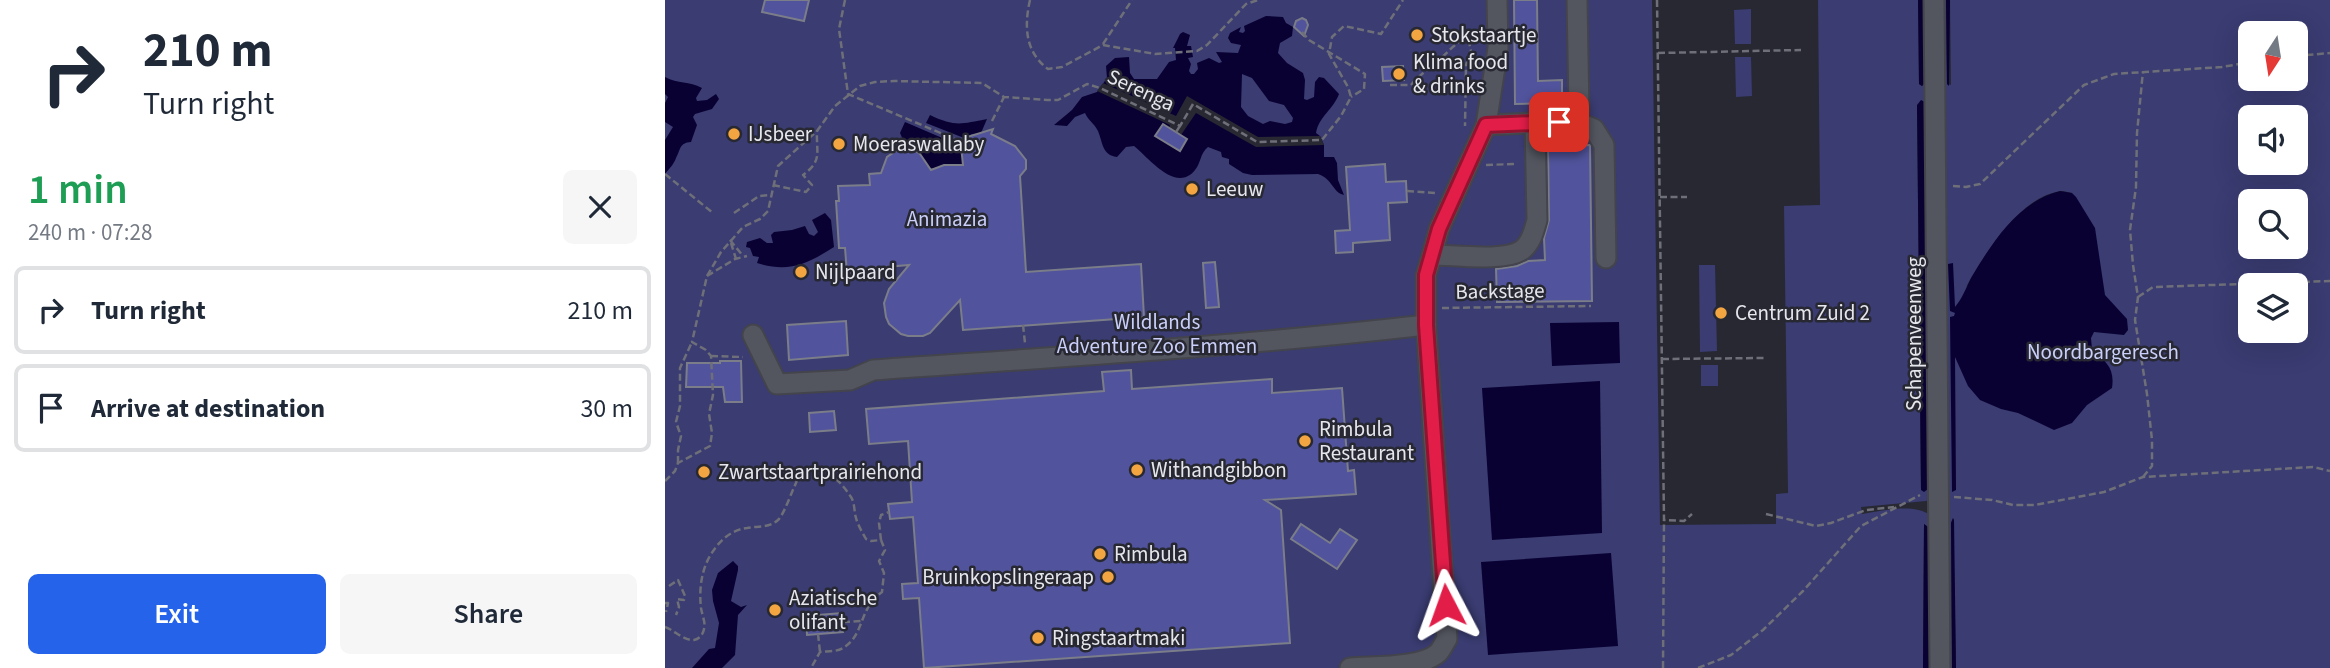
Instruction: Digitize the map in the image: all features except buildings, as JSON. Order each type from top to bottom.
[{"type":"street","points":[[1350,668],[1416,663],[1440,651],[1447,639],[1426,317],[1426,275],[1439,229],[1486,125],[1498,48],[1497,0]]},
{"type":"street","points":[[1575,121],[1579,110],[1577,0]]},
{"type":"street","name":"Schapenveenweg","points":[[1934,0],[1940,668]]},
{"type":"street","points":[[1486,125],[1575,121],[1594,128],[1604,145],[1606,258]]},
{"type":"street","points":[[1432,255],[1509,256],[1523,249],[1533,235],[1537,220],[1535,124]]},
{"type":"street","points":[[753,335],[778,384],[850,380],[873,370],[1342,334],[1426,317]]},
{"type":"path","points":[[845,0],[839,29],[848,94],[962,142]]},
{"type":"path","points":[[1030,0],[1026,19],[1028,38],[1038,61],[1048,69],[1062,67],[1103,45],[1132,0]]},
{"type":"path","points":[[1103,45],[1156,54],[1197,51],[1207,45],[1246,4],[1258,0]]},
{"type":"path","points":[[1329,51],[1332,37],[1340,28],[1347,26],[1381,34],[1403,0]]},
{"type":"path","points":[[1657,0],[1664,520],[1663,668]]},
{"type":"path","points":[[1302,33],[1329,51],[1351,97]]},
{"type":"path","points":[[1390,85],[1411,85],[1453,45],[1463,39],[1469,42],[1471,51],[1466,65],[1465,125]]},
{"type":"path","points":[[1658,52],[1801,50]]},
{"type":"path","name":"Serenga","points":[[678,463],[681,436],[676,419],[680,406],[680,368],[692,342],[712,265],[743,227],[760,219],[768,211],[778,166],[817,131],[835,106],[860,86],[875,82],[971,82],[989,85],[1003,97],[1058,100],[1087,84],[1180,126],[1193,104],[1258,142],[1322,140],[1342,116],[1351,97],[1364,89],[1365,74],[1329,51]]},
{"type":"path","points":[[2308,55],[2330,53]]},
{"type":"path","points":[[1936,185],[1966,187],[1980,184],[2084,85],[2114,74],[2238,64]]},
{"type":"path","points":[[2143,71],[2137,133],[2136,187],[2130,230],[2138,297],[2135,320],[2152,440],[2152,466],[2143,477]]},
{"type":"path","points":[[992,121],[1003,97]]},
{"type":"path","points":[[1176,132],[1180,126]]},
{"type":"path","points":[[773,185],[806,192],[812,187],[803,177],[816,163],[817,131]]},
{"type":"path","points":[[1481,166],[1514,164],[1534,148]]},
{"type":"path","points":[[665,174],[713,214]]},
{"type":"path","points":[[1406,191],[1435,194],[1440,187]]},
{"type":"path","points":[[734,213],[759,196],[771,195]]},
{"type":"path","points":[[1660,197],[1687,197]]},
{"type":"path","points":[[707,276],[736,259],[745,257],[730,240]]},
{"type":"path","points":[[730,240],[736,259]]},
{"type":"path","points":[[2138,297],[2153,287],[2330,281]]},
{"type":"path","name":"Backstage","points":[[1426,317],[1591,306]]},
{"type":"path","points":[[1023,325],[1025,343]]},
{"type":"path","points":[[665,481],[675,471],[678,463],[709,446],[712,440],[709,414],[713,395],[711,356],[692,342]]},
{"type":"path","points":[[711,356],[727,356]]},
{"type":"path","points":[[1662,359],[1764,358]]},
{"type":"path","points":[[1698,668],[1731,655],[1763,630],[1803,591],[1854,532],[1920,495],[2035,505],[2103,492],[2143,477],[2313,467],[2330,471]]},
{"type":"path","points":[[665,627],[688,639],[701,637],[705,624],[701,589],[708,558],[718,543],[730,533],[745,528],[768,526],[777,521],[802,472],[823,469],[832,476],[853,499],[856,521],[866,538],[871,541],[881,540]]},
{"type":"path","points":[[1766,514],[1816,526],[1866,510],[1897,507]]},
{"type":"path","points":[[882,592],[884,573],[879,561],[885,550],[879,523],[881,515],[889,512]]},
{"type":"path","points":[[1664,520],[1684,521],[1692,514]]},
{"type":"path","points":[[669,586],[678,580],[685,596],[684,600],[677,599],[679,607],[676,615]]},
{"type":"path","points":[[820,652],[842,650],[852,640],[871,600],[882,592],[888,592]]},
{"type":"path","points":[[665,603],[668,603],[666,612]]},
{"type":"path","points":[[842,622],[862,621]]},
{"type":"path","points":[[811,668],[820,652],[818,634]]},
{"type":"green space","name":"Wildlands Adventure Zoo Emmen","points":[[665,0],[1652,0],[1660,525],[1776,524],[1776,494],[1788,493],[1784,206],[1820,205],[1818,0],[1918,0],[1919,84],[1922,86],[1924,0],[1930,0],[1932,498],[1926,501],[1861,507],[1862,514],[1915,509],[1930,515],[1937,668],[1929,668],[1928,527],[1924,524],[1923,668],[665,668]],"holes":[[[1925,102],[1928,489],[1921,489],[1917,106]]]},
{"type":"green space","name":"Noordbargeresch","points":[[1938,0],[1946,0],[1947,84],[1951,85],[1950,0],[2330,0],[2330,668],[1956,668],[1953,518],[1952,668],[1944,668]],"holes":[[[2063,191],[2072,193],[1966,287],[1983,258],[2006,228],[2019,214],[2048,195]]]},
{"type":"green space","points":[[1751,9],[1751,44],[1735,44],[1734,10]]},
{"type":"green space","points":[[1735,57],[1751,57],[1752,96],[1736,97]]},
{"type":"green space","points":[[1699,265],[1715,265],[1717,351],[1700,352]]},
{"type":"green space","points":[[1701,365],[1718,365],[1718,386],[1701,386]]},
{"type":"shaded area","points":[[1918,0],[1924,0],[1922,86],[1919,84]]},
{"type":"shaded area","points":[[1946,0],[1950,0],[1949,86],[1947,84]]},
{"type":"shaded area","points":[[1266,16],[1283,17],[1286,23],[1293,27],[1292,36],[1280,43],[1278,53],[1287,63],[1303,73],[1304,99],[1314,97],[1315,82],[1319,77],[1324,78],[1339,94],[1320,122],[1316,133],[1324,145],[1324,157],[1334,157],[1337,163],[1338,180],[1344,195],[1318,174],[1243,173],[1229,164],[1229,159],[1222,157],[1221,152],[1208,147],[1195,170],[1179,178],[1154,165],[1134,146],[1126,147],[1117,157],[1108,154],[1096,128],[1085,113],[1075,117],[1067,126],[1054,125],[1072,110],[1082,97],[1097,92],[1107,78],[1106,66],[1115,58],[1129,57],[1130,73],[1134,79],[1157,79],[1169,62],[1176,60],[1173,48],[1183,32],[1190,35],[1187,46],[1191,46],[1193,57],[1188,58],[1191,64],[1189,71],[1194,74],[1198,69],[1197,63],[1209,58],[1222,62],[1216,52],[1238,53],[1241,45],[1231,43],[1228,38],[1230,33],[1241,27],[1239,32],[1243,33],[1244,26]],"holes":[[[1242,74],[1252,78],[1269,101],[1284,105],[1293,118],[1292,122],[1285,124],[1270,121],[1263,124],[1248,116],[1241,107]]]},
{"type":"shaded area","points":[[665,77],[702,88],[697,101],[707,100],[716,94],[719,99],[712,109],[695,114],[693,117],[697,125],[691,142],[682,145],[665,174],[665,140],[673,127],[665,122],[665,103],[668,97],[665,94]]},
{"type":"shaded area","points":[[1921,100],[1925,102],[1928,489],[1924,492],[1921,490],[1917,105]]},
{"type":"shaded area","points":[[930,115],[958,123],[987,119],[981,133],[964,138],[926,123]]},
{"type":"shaded area","points":[[905,122],[961,146],[966,169],[948,165],[929,169],[920,154],[907,149],[900,133]]},
{"type":"shaded area","points":[[2060,191],[2072,193],[2076,197],[2095,228],[2105,295],[2127,319],[2128,330],[2124,335],[2094,332],[2091,338],[2092,349],[2111,370],[2112,388],[2087,405],[2072,423],[2054,430],[2018,413],[1980,400],[1968,386],[1955,357],[1956,490],[1952,492],[1950,317],[1955,313],[1950,311],[1948,264],[1953,263],[1955,307],[1979,265],[2008,225],[2031,204]]},
{"type":"shaded area","points":[[825,213],[831,220],[834,247],[806,262],[788,267],[768,266],[757,263],[759,257],[753,256],[750,248],[746,247],[747,242],[760,238],[767,243],[773,243],[771,235],[774,232],[805,226],[809,234],[814,236],[818,232],[812,220]]},
{"type":"shaded area","points":[[1619,322],[1620,363],[1552,366],[1550,323]]},
{"type":"shaded area","points":[[1600,381],[1602,533],[1492,540],[1482,388]]},
{"type":"shaded area","points":[[1953,518],[1954,520],[1956,668],[1952,668]]},
{"type":"shaded area","points":[[1924,524],[1928,527],[1929,668],[1923,668]]},
{"type":"shaded area","points":[[1611,553],[1618,646],[1488,655],[1481,562]]},
{"type":"shaded area","points":[[733,561],[738,570],[731,601],[741,607],[747,605],[738,615],[735,655],[722,668],[692,668],[709,649],[715,648],[719,623],[712,590],[718,573]]},
{"type":"pier","points":[[1103,83],[1176,116],[1187,96],[1258,137],[1320,136],[1324,145],[1256,147],[1196,113],[1181,135],[1169,128],[1170,125],[1097,91]]},
{"type":"place","name":"Stokstaartje","points":[[1417,35]]},
{"type":"place","name":"Klima food & drinks","points":[[1399,74]]},
{"type":"place","name":"IJsbeer","points":[[734,134]]},
{"type":"place","name":"Moeraswallaby","points":[[839,144]]},
{"type":"place","name":"Leeuw","points":[[1192,189]]},
{"type":"place","name":"Nijlpaard","points":[[801,272]]},
{"type":"place","name":"Centrum Zuid 2","points":[[1721,313]]},
{"type":"place","name":"Rimbula Restaurant","points":[[1305,441]]},
{"type":"place","name":"Withandgibbon","points":[[1137,470]]},
{"type":"place","name":"Zwartstaartprairiehond","points":[[704,472]]},
{"type":"place","name":"Rimbula","points":[[1100,554]]},
{"type":"place","name":"Bruinkopslingeraap","points":[[1108,577]]},
{"type":"place","name":"Aziatische olifant","points":[[775,610]]},
{"type":"place","name":"Ringstaartmaki","points":[[1038,638]]},
{"type":"route","points":[[1446,605],[1426,325],[1426,275],[1439,229],[1486,125],[1559,122]]},
{"type":"park label","name":"Animazia","points":[[947,219]]}]
